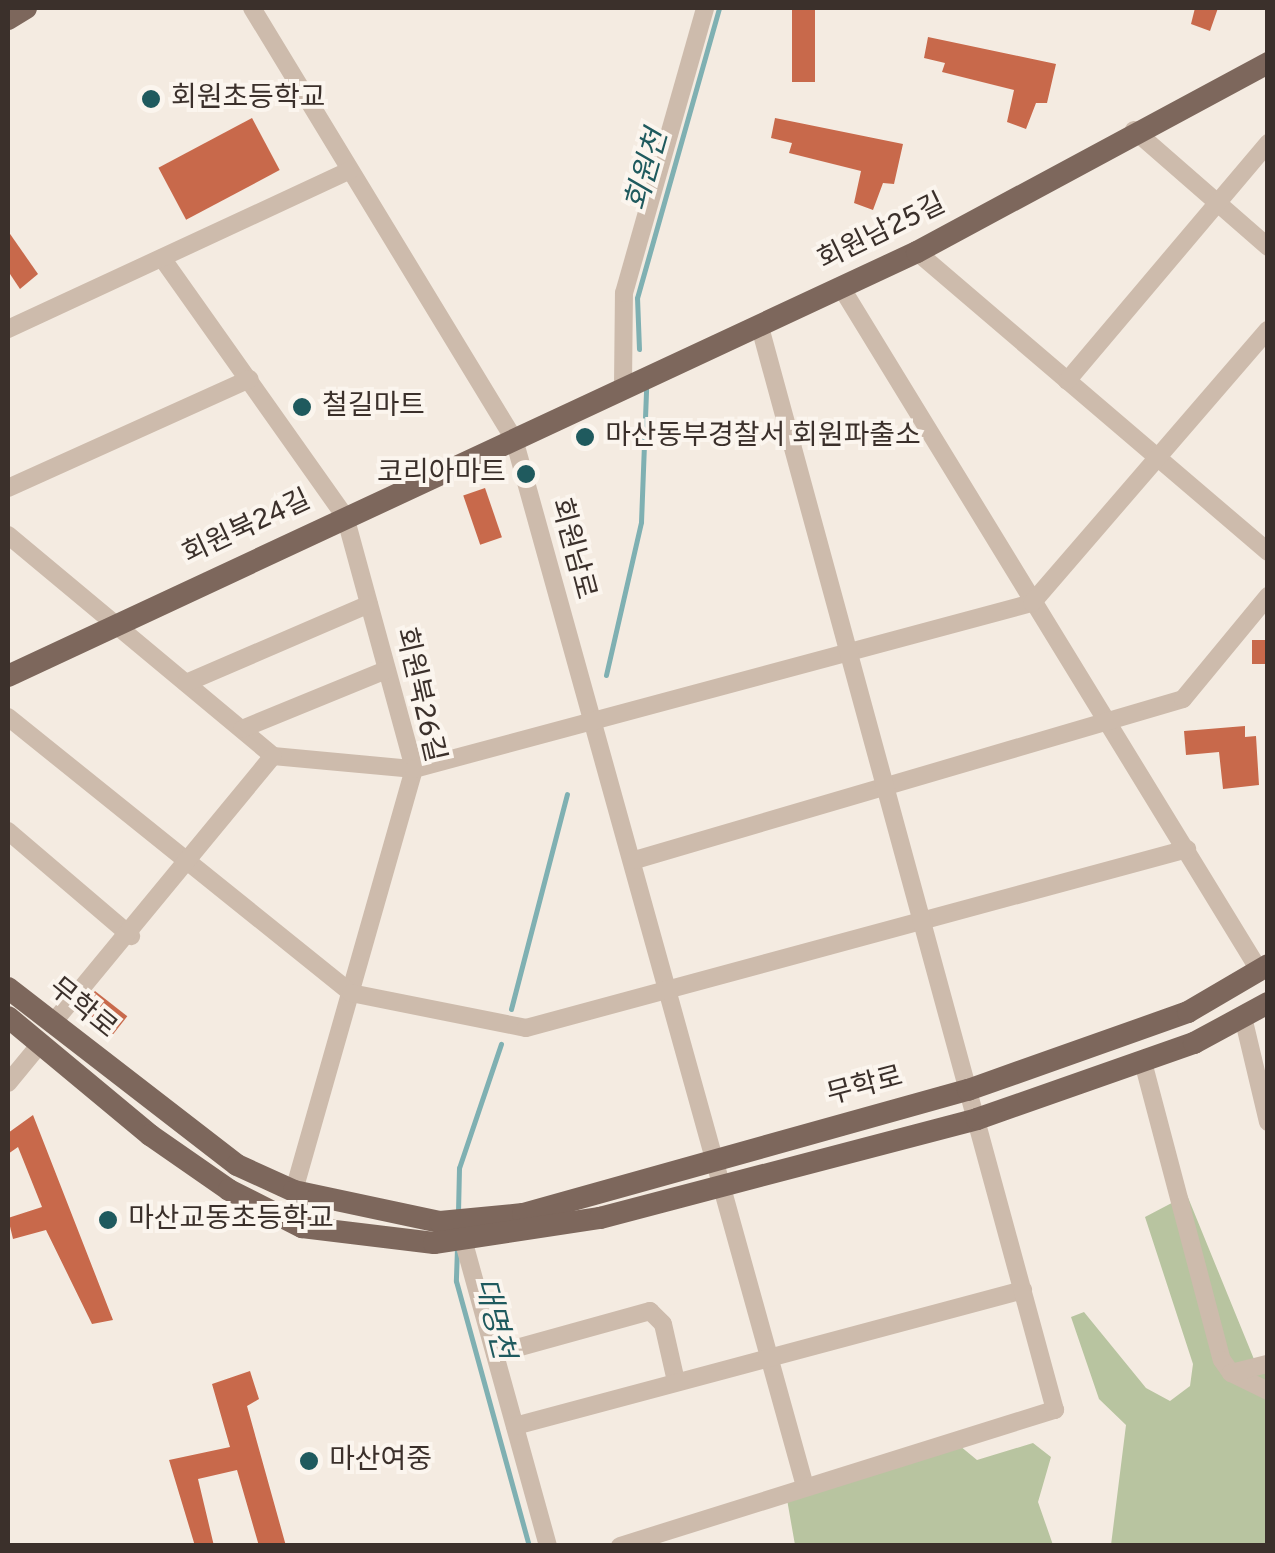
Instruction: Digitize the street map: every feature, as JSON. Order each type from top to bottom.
[{"type":"main road","points":[[8,19],[26,8]]},
{"type":"main road","name":"회원남25길","points":[[514,439],[917,252],[1134,130],[1268,62]]},
{"type":"main road","name":"회원북24길","points":[[8,676],[514,439]]},
{"type":"main road","name":"무학로","points":[[8,1017],[46,1034],[237,1166],[294,1191],[450,1232],[968,1090],[1188,1012],[1263,968]]},
{"type":"main road","name":"무학로","points":[[8,988],[46,1034],[150,1135],[258,1205],[302,1227],[450,1232],[726,1187],[977,1119],[1143,1062],[1268,1003]]},
{"type":"street","name":"회원남로","points":[[252,8],[514,439],[589,717],[635,860],[718,1158],[805,1486]]},
{"type":"street","points":[[624,385],[624,293],[706,8]]},
{"type":"street","points":[[1134,130],[1268,247]]},
{"type":"street","points":[[1068,381],[1268,143]]},
{"type":"street","points":[[8,329],[349,171]]},
{"type":"street","points":[[917,252],[1268,552]]},
{"type":"street","name":"회원북26길","points":[[162,258],[345,516],[414,768],[294,1191]]},
{"type":"street","points":[[841,287],[1107,726],[1263,968]]},
{"type":"street","points":[[620,1546],[1056,1410],[760,327]]},
{"type":"street","points":[[8,535],[274,756],[414,768],[589,717],[1032,603],[1268,330]]},
{"type":"street","points":[[8,488],[249,380]]},
{"type":"street","points":[[635,860],[885,784],[1107,726],[1184,699],[1268,596]]},
{"type":"street","points":[[186,683],[369,604]]},
{"type":"street","points":[[242,728],[386,670]]},
{"type":"street","points":[[8,716],[351,993],[526,1028],[672,993],[1187,849]]},
{"type":"street","points":[[8,1082],[274,756]]},
{"type":"street","points":[[8,831],[130,936]]},
{"type":"street","points":[[1244,1017],[1267,1116]]},
{"type":"street","points":[[1143,1062],[1222,1360],[1231,1373],[1268,1392]]},
{"type":"street","points":[[450,1232],[494,1354],[548,1546]]},
{"type":"street","points":[[514,1426],[771,1354],[1023,1290]]},
{"type":"street","points":[[494,1354],[650,1311],[663,1324],[676,1381]]},
{"type":"street","points":[[1231,1373],[1268,1364]]},
{"type":"green space","points":[[1187,1195],[1258,1369],[1267,1367],[1267,1545],[1111,1545],[1126,1425],[1099,1399],[1071,1317],[1084,1312],[1146,1388],[1170,1401],[1190,1386],[1193,1364],[1145,1217]]},
{"type":"green space","points":[[954,1441],[977,1460],[1033,1443],[1051,1457],[1038,1502],[1053,1545],[795,1545],[785,1488]]},
{"type":"building","points":[[792,8],[815,8],[815,82],[792,82]]},
{"type":"building","points":[[1195,8],[1218,8],[1210,31],[1191,24]]},
{"type":"building","points":[[928,37],[1056,64],[1047,103],[1036,103],[1026,129],[1007,122],[1014,90],[942,72],[945,63],[924,58]]},
{"type":"building","points":[[252,118],[280,170],[186,220],[158,168]]},
{"type":"building","points":[[775,118],[903,144],[894,184],[883,183],[873,210],[854,203],[861,171],[789,153],[792,143],[771,138]]},
{"type":"building","points":[[8,231],[38,274],[20,289],[8,271]]},
{"type":"building","points":[[485,488],[502,537],[480,545],[463,495]]},
{"type":"building","points":[[1252,640],[1268,640],[1268,664],[1252,664]]},
{"type":"building","points":[[1245,726],[1245,737],[1256,736],[1259,785],[1223,789],[1219,752],[1186,755],[1184,731]]},
{"type":"building","points":[[95,991],[127,1016],[113,1034],[81,1009]]},
{"type":"building","points":[[33,1115],[113,1320],[92,1324],[46,1230],[13,1239],[8,1218],[42,1207],[18,1147],[8,1154],[8,1133]]},
{"type":"building","points":[[250,1371],[259,1399],[247,1406],[286,1546],[259,1546],[237,1470],[198,1479],[214,1546],[195,1546],[169,1460],[230,1447],[212,1384]]},
{"type":"waterway","name":"회원천","points":[[639,349],[637,298],[719,8]]},
{"type":"waterway","points":[[606,675],[641,522],[646,389]]},
{"type":"waterway","points":[[511,1009],[567,794]]},
{"type":"waterway","name":"대명천","points":[[458,1212],[459,1168],[501,1044]]},
{"type":"waterway","name":"대명천","points":[[457,1248],[456,1281],[529,1546]]},
{"type":"place","name":"회원초등학교","points":[[151,99]]},
{"type":"place","name":"철길마트","points":[[302,407]]},
{"type":"place","name":"마산동부경찰서 회원파출소","points":[[585,437]]},
{"type":"place","name":"코리아마트","points":[[526,474]]},
{"type":"place","name":"마산교동초등학교","points":[[108,1220]]},
{"type":"place","name":"마산여중","points":[[309,1461]]}]
